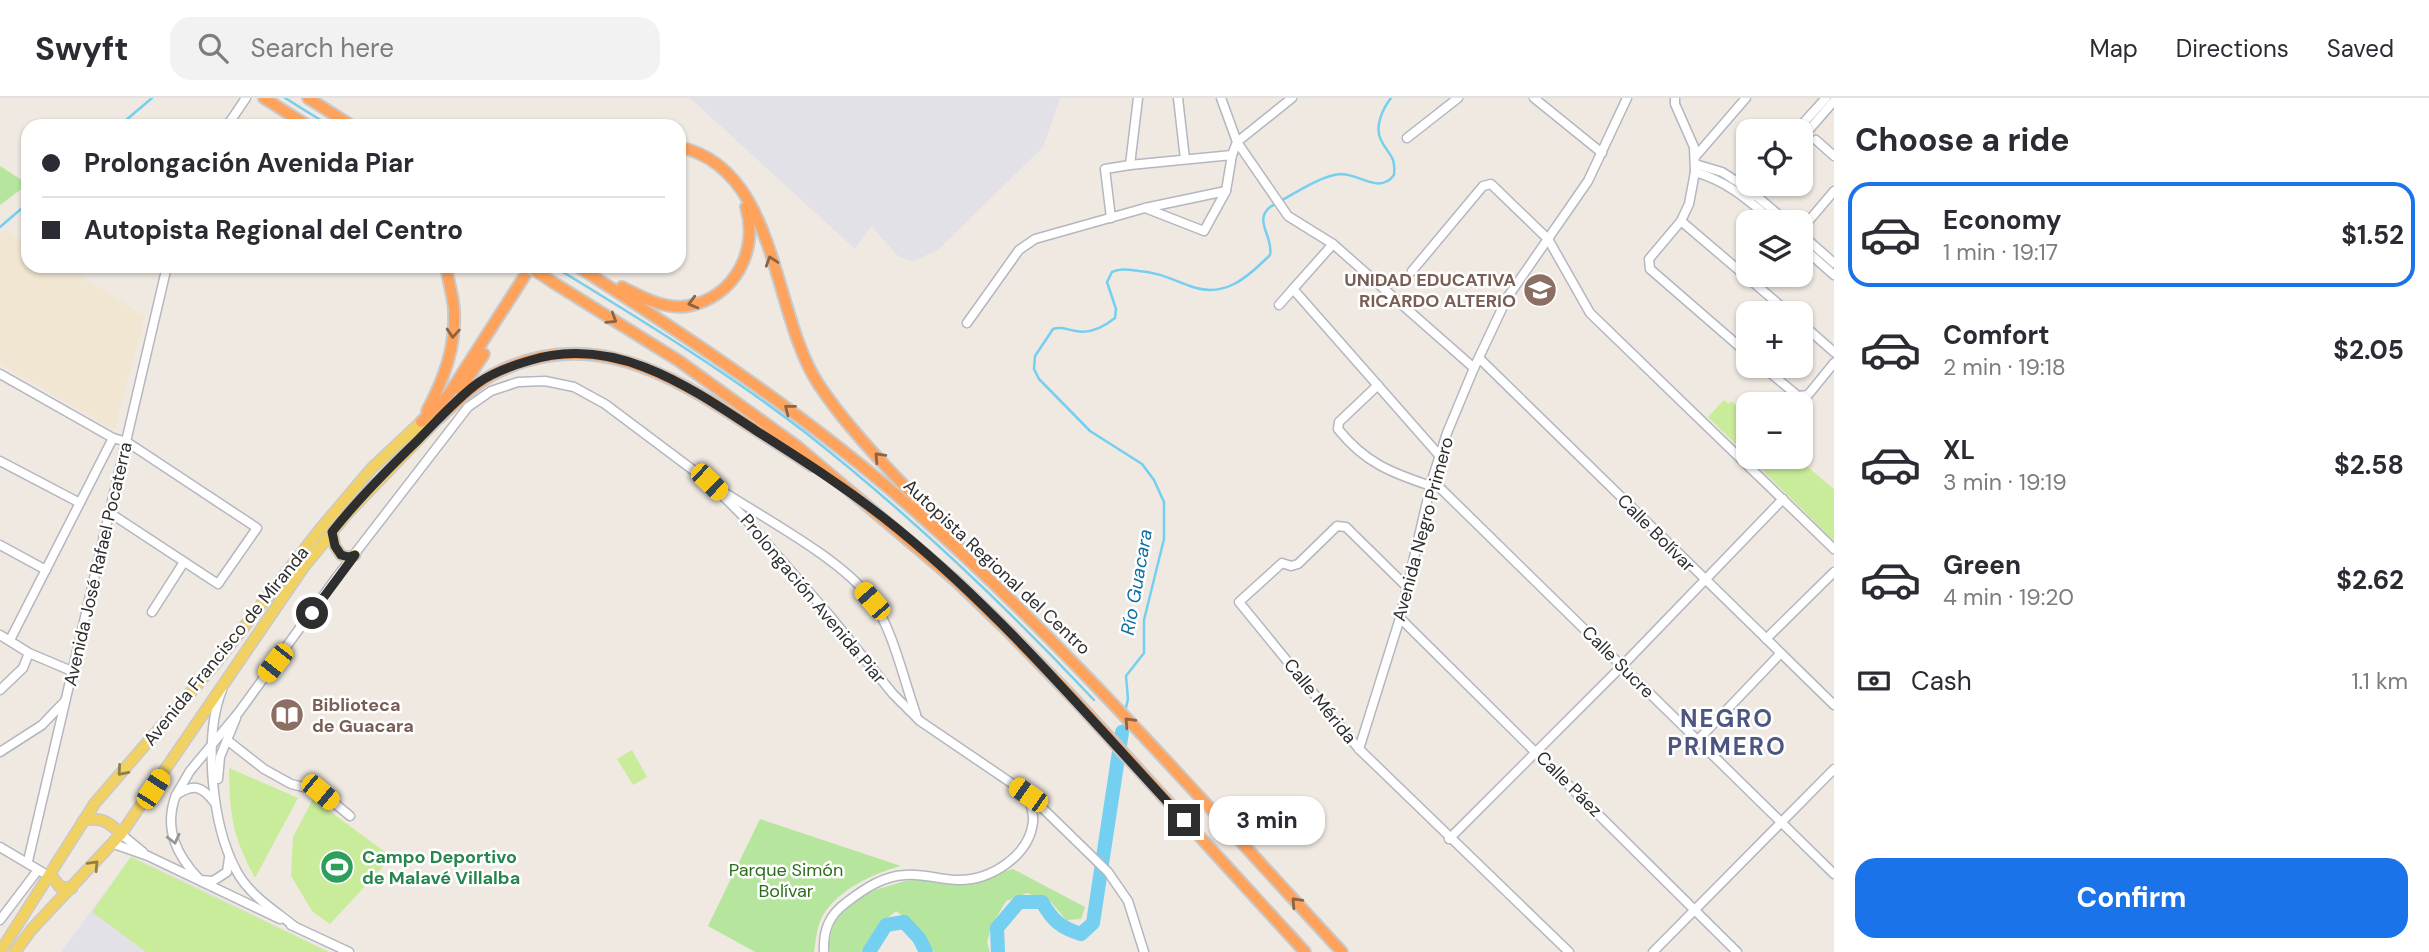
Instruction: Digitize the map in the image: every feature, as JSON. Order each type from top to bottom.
[{"type":"highway","points":[[264,98],[297,119]]},
{"type":"highway","points":[[308,98],[341,119]]},
{"type":"highway","points":[[686,152],[710,158],[723,167],[744,190],[761,230],[803,357],[835,409],[955,538],[1025,605],[1043,631]]},
{"type":"highway","points":[[592,273],[643,298],[669,306],[688,306],[708,299],[731,282],[740,271],[750,245],[751,231],[746,205],[735,186],[718,169],[686,153]]},
{"type":"highway","points":[[421,422],[439,389],[450,360],[454,308],[447,273]]},
{"type":"highway","points":[[421,422],[449,394],[526,273]]},
{"type":"highway","points":[[439,418],[472,373],[536,273]]},
{"type":"highway","points":[[539,273],[679,361],[798,447],[898,530],[1009,632],[1076,701],[1305,952]]},
{"type":"highway","name":"Autopista Regional del Centro","points":[[589,273],[704,347],[782,403],[914,509],[1043,631],[1342,952]]},
{"type":"highway","points":[[439,418],[478,383],[499,371],[530,360],[573,355],[620,358],[678,381],[718,405],[808,463],[898,530]]},
{"type":"main road","name":"Avenida Francisco de Miranda","points":[[15,952],[31,930],[114,844],[303,568],[348,513],[439,418]]},
{"type":"main road","name":"Avenida Francisco de Miranda","points":[[0,952],[95,803],[216,663],[329,518],[372,468],[421,422]]},
{"type":"main road","points":[[332,532],[335,546],[341,555],[355,555]]},
{"type":"main road","points":[[83,821],[96,818],[103,820],[121,834]]},
{"type":"main road","points":[[51,875],[60,887],[72,888]]},
{"type":"street","points":[[232,119],[246,98]]},
{"type":"street","points":[[1129,165],[1138,98]]},
{"type":"street","points":[[1178,98],[1185,159]]},
{"type":"street","points":[[1221,98],[1237,142],[1288,216],[1333,244],[1474,368]]},
{"type":"street","points":[[1145,208],[1204,231],[1226,191],[1237,142],[1293,98]]},
{"type":"street","points":[[1407,138],[1458,98]]},
{"type":"street","points":[[1534,98],[1602,153]]},
{"type":"street","name":"Avenida Negro Primero","points":[[1359,749],[1400,618],[1439,455],[1474,368],[1507,298],[1588,181],[1627,98]]},
{"type":"street","points":[[1675,98],[1675,104],[1694,147],[1695,164],[1689,204],[1681,221],[1649,259],[1650,269],[1736,344]]},
{"type":"street","points":[[1695,164],[1746,98]]},
{"type":"street","points":[[1807,119],[1826,98]]},
{"type":"street","points":[[1813,125],[1834,101]]},
{"type":"street","points":[[1816,139],[1834,156]]},
{"type":"street","points":[[1111,218],[1105,169],[1232,155]]},
{"type":"street","points":[[1695,164],[1736,187]]},
{"type":"street","points":[[1412,271],[1487,184],[1491,184],[1548,239],[1590,313],[1834,549]]},
{"type":"street","points":[[967,323],[1019,250],[1035,239],[1145,208],[1226,191]]},
{"type":"street","points":[[1813,217],[1834,191]]},
{"type":"street","points":[[1751,196],[1764,210]]},
{"type":"street","points":[[1753,196],[1771,210]]},
{"type":"street","points":[[1681,221],[1775,301]]},
{"type":"street","points":[[1813,243],[1834,263]]},
{"type":"street","points":[[1279,305],[1333,244]]},
{"type":"street","points":[[1813,257],[1834,275]]},
{"type":"street","name":"Avenida José Rafael Pocaterra","points":[[28,861],[165,273]]},
{"type":"street","points":[[1293,289],[1439,455]]},
{"type":"street","points":[[1813,334],[1834,352]]},
{"type":"street","name":"Calle Bolívar","points":[[1479,358],[1834,705]]},
{"type":"street","points":[[1776,378],[1802,397],[1808,395],[1834,363]]},
{"type":"street","points":[[0,374],[113,438],[127,442],[257,528],[218,584],[110,513]]},
{"type":"street","name":"Prolongación Avenida Piar","points":[[239,712],[468,407],[491,391],[518,382],[545,381],[574,387],[605,404],[709,482],[851,577],[872,601],[889,636],[920,721],[1028,795],[1108,872],[1128,901],[1144,952]]},
{"type":"street","points":[[1378,385],[1339,422],[1338,429],[1363,456],[1375,464],[1395,474],[1432,483]]},
{"type":"street","points":[[10,640],[113,438]]},
{"type":"street","points":[[0,461],[80,503]]},
{"type":"street","name":"Prolongación Avenida Piar","points":[[709,482],[743,516],[830,616],[893,694],[917,716]]},
{"type":"street","name":"Calle Sucre","points":[[1432,483],[1834,874]]},
{"type":"street","points":[[1449,839],[1622,666],[1783,499]]},
{"type":"street","name":"Calle Mérida","points":[[1408,588],[1342,525],[1336,526],[1298,564],[1291,566],[1282,563],[1239,601],[1359,749],[1449,839],[1569,952]]},
{"type":"street","points":[[0,545],[46,570]]},
{"type":"street","points":[[152,612],[184,562]]},
{"type":"street","points":[[1766,639],[1834,572]]},
{"type":"street","name":"Calle Páez","points":[[1400,618],[1737,952]]},
{"type":"street","points":[[0,635],[29,653],[74,672]]},
{"type":"street","points":[[0,691],[17,675],[29,653]]},
{"type":"street","points":[[1697,741],[1780,654]]},
{"type":"street","points":[[231,674],[214,718],[215,803],[236,870],[260,899],[294,926]]},
{"type":"street","points":[[0,752],[42,725],[67,699]]},
{"type":"street","points":[[215,803],[220,757],[239,712]]},
{"type":"street","points":[[228,848],[230,864],[227,872],[213,881],[200,880],[185,864],[173,843],[171,816],[176,795],[213,742],[239,712]]},
{"type":"street","points":[[227,740],[264,769],[291,783],[320,792],[350,816]]},
{"type":"street","points":[[1653,952],[1834,769]]},
{"type":"street","points":[[176,795],[192,787],[200,788],[208,793],[215,803]]},
{"type":"street","points":[[824,952],[823,938],[828,921],[836,910],[865,889],[886,879],[905,875],[957,880],[985,876],[1017,855],[1030,835],[1034,819],[1028,795]]},
{"type":"street","points":[[1034,819],[1051,819]]},
{"type":"street","points":[[121,834],[148,856]]},
{"type":"street","points":[[114,844],[148,856],[349,952]]},
{"type":"street","points":[[0,847],[51,875]]},
{"type":"street","points":[[179,872],[185,864]]},
{"type":"street","points":[[0,920],[38,870]]},
{"type":"shaded area","points":[[690,98],[1060,98],[1043,147],[938,250],[913,261],[899,257],[871,226],[855,249]]},
{"type":"shaded area","points":[[5,230],[21,240],[21,273],[75,273],[145,316],[114,430],[0,364],[0,237]]},
{"type":"shaded area","points":[[131,856],[214,895],[329,952],[61,952]]},
{"type":"green space","points":[[0,166],[21,180],[21,189],[0,205]]},
{"type":"green space","points":[[1724,400],[1736,405],[1736,444],[1708,417]]},
{"type":"green space","points":[[1761,469],[1810,469],[1834,489],[1834,541]]},
{"type":"green space","points":[[632,750],[647,777],[633,785],[617,759]]},
{"type":"green space","points":[[229,768],[298,798],[255,878],[241,850],[234,825]]},
{"type":"green space","name":"Campo Deportivo de Malavé Villalba","points":[[313,799],[392,857],[330,924],[312,911],[291,876],[293,837]]},
{"type":"green space","name":"Parque Simón Bolívar","points":[[760,819],[901,866],[869,878],[838,897],[821,919],[814,952],[755,952],[708,926]]},
{"type":"green space","points":[[131,857],[329,952],[146,952],[92,912]]},
{"type":"green space","name":"Parque Simón Bolívar","points":[[1013,869],[1085,907],[1081,919],[1066,920],[1051,902],[1027,893],[1006,901],[992,925],[987,942],[990,952],[934,952],[918,929],[896,911],[885,920],[861,952],[830,952],[828,944],[838,911],[875,890],[905,881],[925,879],[959,884]]},
{"type":"waterway","points":[[127,119],[152,98]]},
{"type":"waterway","points":[[285,98],[319,119]]},
{"type":"waterway","name":"Río Guacara","points":[[1125,712],[1128,699],[1126,676],[1144,653],[1144,620],[1164,539],[1164,502],[1154,480],[1142,464],[1090,431],[1039,379],[1034,369],[1035,356],[1053,329],[1087,331],[1115,318],[1116,309],[1107,282],[1112,272],[1146,272],[1202,289],[1224,288],[1244,278],[1270,255],[1263,218],[1270,207],[1315,182],[1334,175],[1349,175],[1376,183],[1389,180],[1394,175],[1394,163],[1378,129],[1382,112],[1391,98]]},
{"type":"waterway","points":[[0,227],[21,209]]},
{"type":"waterway","points":[[564,273],[715,368],[806,433],[882,495],[955,561],[1026,629],[1094,700]]},
{"type":"waterway","name":"Río Guacara","points":[[1122,732],[1124,722]]},
{"type":"waterway","name":"Río Guacara","points":[[998,952],[997,928],[1019,902],[1042,902],[1058,922],[1081,934],[1093,923],[1122,732]]},
{"type":"waterway","name":"Río Guacara","points":[[869,952],[886,925],[904,922],[919,938],[926,952]]},
{"type":"place","name":"UNIDAD EDUCATIVA RICARDO ALTERIO","points":[[1540,290]]},
{"type":"place","name":"Biblioteca de Guacara","points":[[287,715]]},
{"type":"place","name":"Campo Deportivo de Malavé Villalba","points":[[337,867]]},
{"type":"district","name":"NEGRO PRIMERO","points":[[1727,733]]},
{"type":"route","points":[[312,613],[355,555],[341,555],[335,546],[332,532],[439,418],[478,383],[499,371],[530,360],[565,355],[620,358],[678,381],[718,405],[808,463],[898,530],[1009,632],[1184,820]]}]
